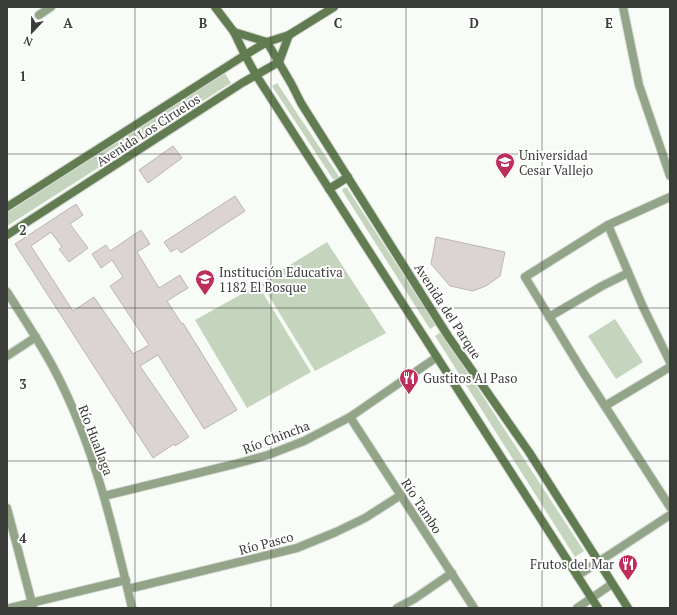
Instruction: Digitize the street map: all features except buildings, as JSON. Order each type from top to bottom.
[{"type":"main road","points":[[215,7],[234,32],[256,75],[598,608]]},
{"type":"main road","name":"Avenida Los Ciruelos","points":[[7,207],[245,55],[267,42],[289,35],[334,7]]},
{"type":"main road","points":[[234,32],[267,42]]},
{"type":"main road","points":[[279,62],[289,35]]},
{"type":"main road","name":"Avenida del Parque","points":[[267,42],[301,103],[448,336],[529,452],[628,608]]},
{"type":"main road","name":"Avenida Los Ciruelos","points":[[7,235],[256,75],[279,62]]},
{"type":"main road","points":[[329,189],[348,177]]},
{"type":"street","points":[[39,15],[52,7]]},
{"type":"street","points":[[623,7],[639,85],[670,176]]},
{"type":"street","points":[[670,197],[608,225],[524,277],[670,507]]},
{"type":"street","points":[[608,225],[654,331],[670,362]]},
{"type":"street","points":[[549,317],[602,286],[628,273]]},
{"type":"street","name":"Río Huallaga","points":[[7,292],[54,368],[74,413],[104,496],[132,608]]},
{"type":"street","points":[[7,356],[36,337]]},
{"type":"street","name":"Río Chincha","points":[[104,496],[268,455],[304,441],[350,417],[437,358]]},
{"type":"street","points":[[605,406],[670,367]]},
{"type":"street","name":"Río Tambo","points":[[350,417],[474,608]]},
{"type":"street","name":"Río Pasco","points":[[128,589],[297,548],[359,521],[401,495]]},
{"type":"street","points":[[7,508],[32,606]]},
{"type":"street","points":[[577,576],[670,515]]},
{"type":"street","points":[[397,608],[414,599],[452,574]]},
{"type":"street","points":[[10,608],[32,606],[126,580]]},
{"type":"street","points":[[577,608],[612,584]]},
{"type":"green space","points":[[224,72],[231,83],[7,226],[7,213]]},
{"type":"green space","points":[[277,83],[338,175],[339,177],[336,180],[333,179],[272,86]]},
{"type":"green space","points":[[347,188],[436,325],[430,329],[343,192],[342,190]]},
{"type":"green space","points":[[327,242],[386,333],[315,371],[261,283]]},
{"type":"green space","points":[[258,285],[311,372],[247,408],[195,320]]},
{"type":"green space","points":[[615,319],[643,362],[616,379],[588,336]]},
{"type":"green space","points":[[441,332],[584,551],[575,557],[435,336]]},
{"type":"place","name":"Universidad Cesar Vallejo","points":[[505,179]]},
{"type":"place","name":"Institución Educativa 1182 El Bosque","points":[[205,296]]},
{"type":"place","name":"Gustitos Al Paso","points":[[409,395]]},
{"type":"place","name":"Frutos del Mar","points":[[628,581]]}]
